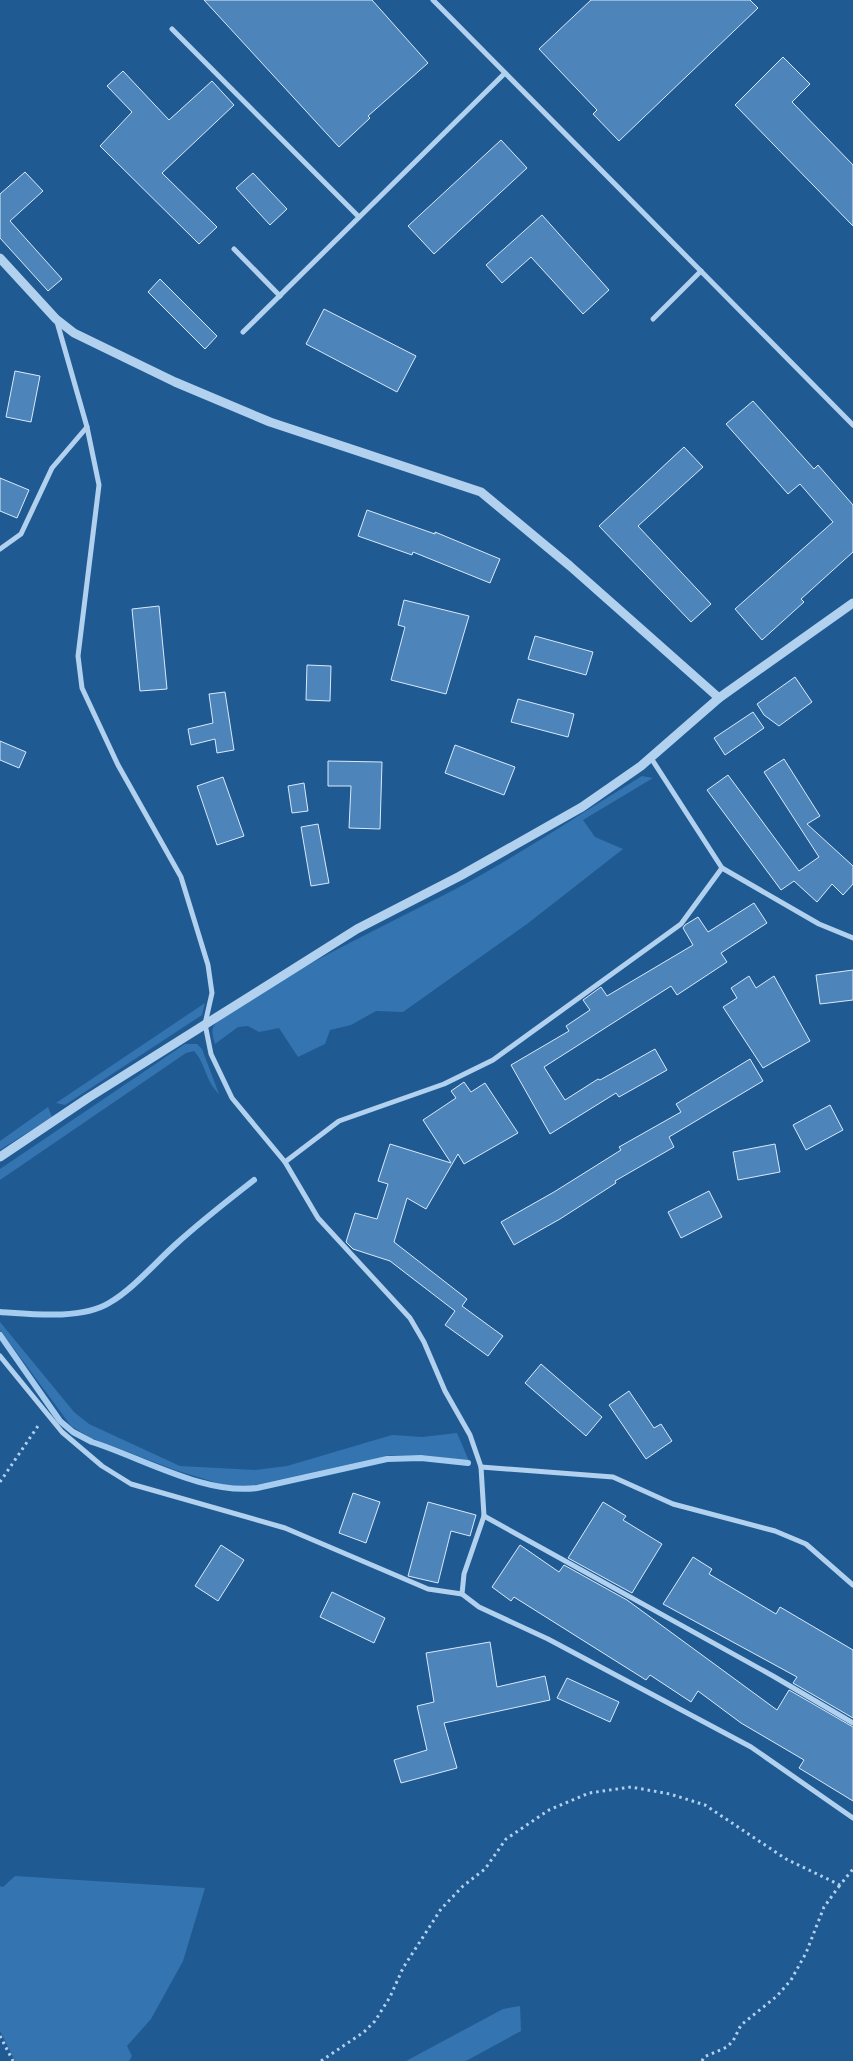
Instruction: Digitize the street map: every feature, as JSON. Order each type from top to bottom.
[{"type":"street","points":[[433,0],[853,425]]},
{"type":"street","points":[[172,29],[359,217]]},
{"type":"street","points":[[244,332],[505,73]]},
{"type":"street","points":[[234,249],[280,296]]},
{"type":"street","points":[[0,258],[56,319],[74,333],[175,382],[262,418],[481,492],[570,566],[719,698]]},
{"type":"street","points":[[653,318],[701,271]]},
{"type":"street","points":[[56,319],[88,427],[99,485],[78,656],[82,688],[118,765],[181,877],[208,965],[212,993],[205,1024],[211,1054],[232,1098],[286,1162],[318,1218],[410,1318],[424,1342],[445,1391],[470,1435],[481,1467],[484,1516],[464,1574],[462,1594]]},
{"type":"street","points":[[0,549],[20,534],[52,468],[88,427]]},
{"type":"street","points":[[0,1156],[357,929],[460,876],[582,807],[651,758],[719,698],[853,603]]},
{"type":"street","points":[[651,758],[722,868],[819,924],[853,938]]},
{"type":"street","points":[[286,1162],[339,1121],[444,1084],[494,1060],[681,924],[722,868]]},
{"type":"street","points":[[0,1356],[62,1432],[102,1466],[131,1484],[286,1528],[428,1589],[462,1594],[478,1607],[548,1639],[751,1747],[853,1818]]},
{"type":"street","points":[[481,1467],[613,1477],[673,1504],[775,1531],[806,1544],[853,1584]]},
{"type":"street","points":[[484,1516],[773,1676],[853,1723]]},
{"type":"path","points":[[0,1482],[46,1414]]},
{"type":"path","points":[[321,2061],[364,2032],[375,2021],[390,1997],[403,1968],[441,1909],[463,1886],[485,1869],[506,1840],[549,1810],[590,1793],[631,1787],[670,1794],[705,1805],[786,1860],[840,1885]]},
{"type":"path","points":[[702,2061],[704,2057],[727,2047],[733,2041],[741,2025],[777,1996],[791,1980],[806,1953],[824,1907],[853,1868]]},
{"type":"path","points":[[0,2036],[12,2061]]},
{"type":"shaded area","points":[[642,776],[653,778],[583,820],[595,837],[623,849],[527,924],[403,1012],[376,1011],[351,1025],[330,1030],[325,1044],[298,1057],[279,1028],[259,1032],[248,1026],[238,1027],[215,1044],[212,1033],[214,1025],[237,1006],[317,960],[444,895],[494,867]]},
{"type":"shaded area","points":[[205,1003],[202,1015],[65,1105],[56,1103]]},
{"type":"shaded area","points":[[185,1044],[197,1044],[202,1049],[219,1094],[214,1089],[201,1061],[194,1051],[186,1053],[0,1180],[0,1169]]},
{"type":"shaded area","points":[[48,1107],[52,1117],[0,1150],[0,1141]]},
{"type":"shaded area","points":[[0,1322],[74,1412],[89,1424],[180,1466],[255,1470],[287,1466],[392,1435],[422,1437],[457,1433],[469,1461],[423,1455],[391,1455],[246,1487],[227,1486],[175,1470],[91,1438],[71,1426],[0,1330]]},
{"type":"shaded area","points":[[15,1876],[205,1888],[183,1961],[151,2019],[127,2046],[132,2056],[129,2061],[15,2061],[0,2031],[0,1886],[3,1887]]},
{"type":"shaded area","points":[[520,2006],[521,2031],[466,2061],[406,2061],[503,2009]]},
{"type":"building","points":[[204,0],[372,0],[428,63],[368,116],[370,118],[339,147]]},
{"type":"building","points":[[591,0],[750,0],[758,8],[619,141],[593,114],[597,110],[539,49]]},
{"type":"building","points":[[783,57],[810,84],[792,102],[853,165],[853,226],[735,105]]},
{"type":"building","points":[[123,71],[169,120],[212,81],[234,105],[162,173],[217,227],[199,244],[100,146],[132,112],[107,86]]},
{"type":"building","points":[[501,140],[527,168],[434,254],[408,226]]},
{"type":"building","points":[[25,172],[43,191],[10,221],[62,279],[48,291],[0,238],[0,194]]},
{"type":"building","points":[[253,173],[287,209],[270,225],[236,188]]},
{"type":"building","points":[[542,215],[609,290],[583,314],[531,257],[502,283],[486,265]]},
{"type":"building","points":[[160,279],[217,336],[205,349],[148,292]]},
{"type":"building","points":[[324,309],[416,356],[397,392],[306,344]]},
{"type":"building","points":[[15,371],[40,376],[31,422],[6,417]]},
{"type":"building","points":[[753,401],[814,469],[818,465],[853,505],[853,552],[801,599],[804,602],[762,640],[735,609],[833,522],[800,484],[788,494],[726,424]]},
{"type":"building","points":[[684,447],[703,467],[638,526],[711,604],[691,622],[599,526]]},
{"type":"building","points":[[0,478],[29,490],[17,518],[0,511]]},
{"type":"building","points":[[367,510],[435,534],[435,532],[500,559],[490,583],[413,552],[412,555],[358,536]]},
{"type":"building","points":[[404,600],[469,616],[446,694],[391,680],[405,627],[398,625]]},
{"type":"building","points":[[159,606],[167,689],[140,691],[132,609]]},
{"type":"building","points":[[535,636],[593,652],[586,675],[528,659]]},
{"type":"building","points":[[307,665],[331,666],[330,701],[306,700]]},
{"type":"building","points":[[795,677],[812,702],[779,726],[764,715],[757,704]]},
{"type":"building","points":[[225,692],[234,750],[217,753],[215,739],[191,745],[188,729],[213,723],[209,694]]},
{"type":"building","points":[[518,699],[574,714],[568,737],[511,722]]},
{"type":"building","points":[[753,712],[764,728],[725,755],[714,738]]},
{"type":"building","points":[[0,741],[26,752],[19,768],[0,760]]},
{"type":"building","points":[[455,745],[515,767],[504,795],[445,773]]},
{"type":"building","points":[[784,759],[820,816],[807,824],[853,866],[853,884],[843,895],[832,884],[817,902],[794,881],[781,890],[707,790],[728,775],[799,871],[819,857],[764,772]]},
{"type":"building","points":[[328,761],[382,762],[380,829],[349,828],[351,786],[328,786]]},
{"type":"building","points":[[223,777],[244,836],[217,845],[197,786]]},
{"type":"building","points":[[304,783],[308,811],[292,813],[288,786]]},
{"type":"building","points":[[318,824],[329,883],[311,886],[301,827]]},
{"type":"building","points":[[754,903],[767,923],[721,953],[727,962],[677,995],[671,986],[544,1067],[565,1100],[598,1079],[600,1080],[655,1049],[667,1070],[619,1097],[616,1093],[550,1134],[511,1065],[569,1031],[566,1026],[590,1010],[583,1000],[601,987],[607,996],[693,945],[683,928],[685,925],[698,917],[708,932]]},
{"type":"building","points":[[853,970],[853,1000],[820,1004],[816,975]]},
{"type":"building","points":[[749,976],[756,988],[774,976],[810,1041],[763,1068],[723,1007],[737,998],[731,988]]},
{"type":"building","points":[[750,1059],[763,1081],[669,1137],[674,1147],[615,1181],[616,1183],[560,1219],[514,1245],[501,1222],[554,1192],[621,1150],[619,1147],[681,1112],[676,1104]]},
{"type":"building","points":[[464,1082],[471,1092],[485,1083],[518,1133],[464,1164],[458,1154],[426,1209],[407,1198],[394,1242],[467,1299],[462,1306],[503,1336],[488,1356],[445,1325],[455,1311],[390,1261],[353,1249],[346,1242],[355,1213],[377,1219],[388,1184],[378,1181],[390,1144],[451,1163],[423,1120],[456,1098],[451,1091]]},
{"type":"building","points":[[830,1105],[843,1130],[806,1150],[793,1125]]},
{"type":"building","points":[[775,1144],[780,1172],[738,1180],[733,1152]]},
{"type":"building","points":[[709,1191],[722,1217],[681,1238],[668,1212]]},
{"type":"building","points":[[541,1364],[602,1417],[586,1436],[525,1383]]},
{"type":"building","points":[[629,1391],[654,1428],[661,1424],[672,1441],[646,1459],[609,1405]]},
{"type":"building","points":[[353,1493],[380,1502],[366,1543],[339,1533]]},
{"type":"building","points":[[428,1502],[476,1515],[470,1536],[451,1531],[438,1583],[408,1576]]},
{"type":"building","points":[[603,1502],[626,1516],[623,1520],[662,1544],[632,1593],[568,1558]]},
{"type":"building","points":[[221,1545],[244,1560],[218,1601],[195,1586]]},
{"type":"building","points":[[520,1545],[559,1572],[564,1565],[627,1600],[777,1710],[789,1690],[853,1727],[853,1801],[799,1768],[804,1760],[741,1723],[698,1691],[691,1702],[650,1675],[646,1680],[514,1597],[511,1601],[492,1587]]},
{"type":"building","points":[[693,1557],[712,1569],[709,1574],[776,1614],[780,1607],[853,1650],[853,1718],[793,1683],[797,1677],[663,1604]]},
{"type":"building","points":[[332,1592],[385,1618],[374,1643],[320,1617]]},
{"type":"building","points":[[490,1642],[497,1687],[545,1676],[550,1700],[444,1723],[457,1768],[401,1783],[394,1760],[427,1750],[417,1706],[434,1702],[426,1653]]},
{"type":"building","points":[[567,1678],[619,1702],[610,1722],[557,1698]]},
{"type":"waterway","points":[[0,1312],[41,1315],[70,1314],[85,1312],[109,1303],[135,1284],[194,1228],[254,1180]]},
{"type":"waterway","points":[[0,1335],[60,1421],[73,1432],[92,1442],[195,1481],[237,1489],[257,1488],[387,1459],[421,1458],[468,1463]]}]
